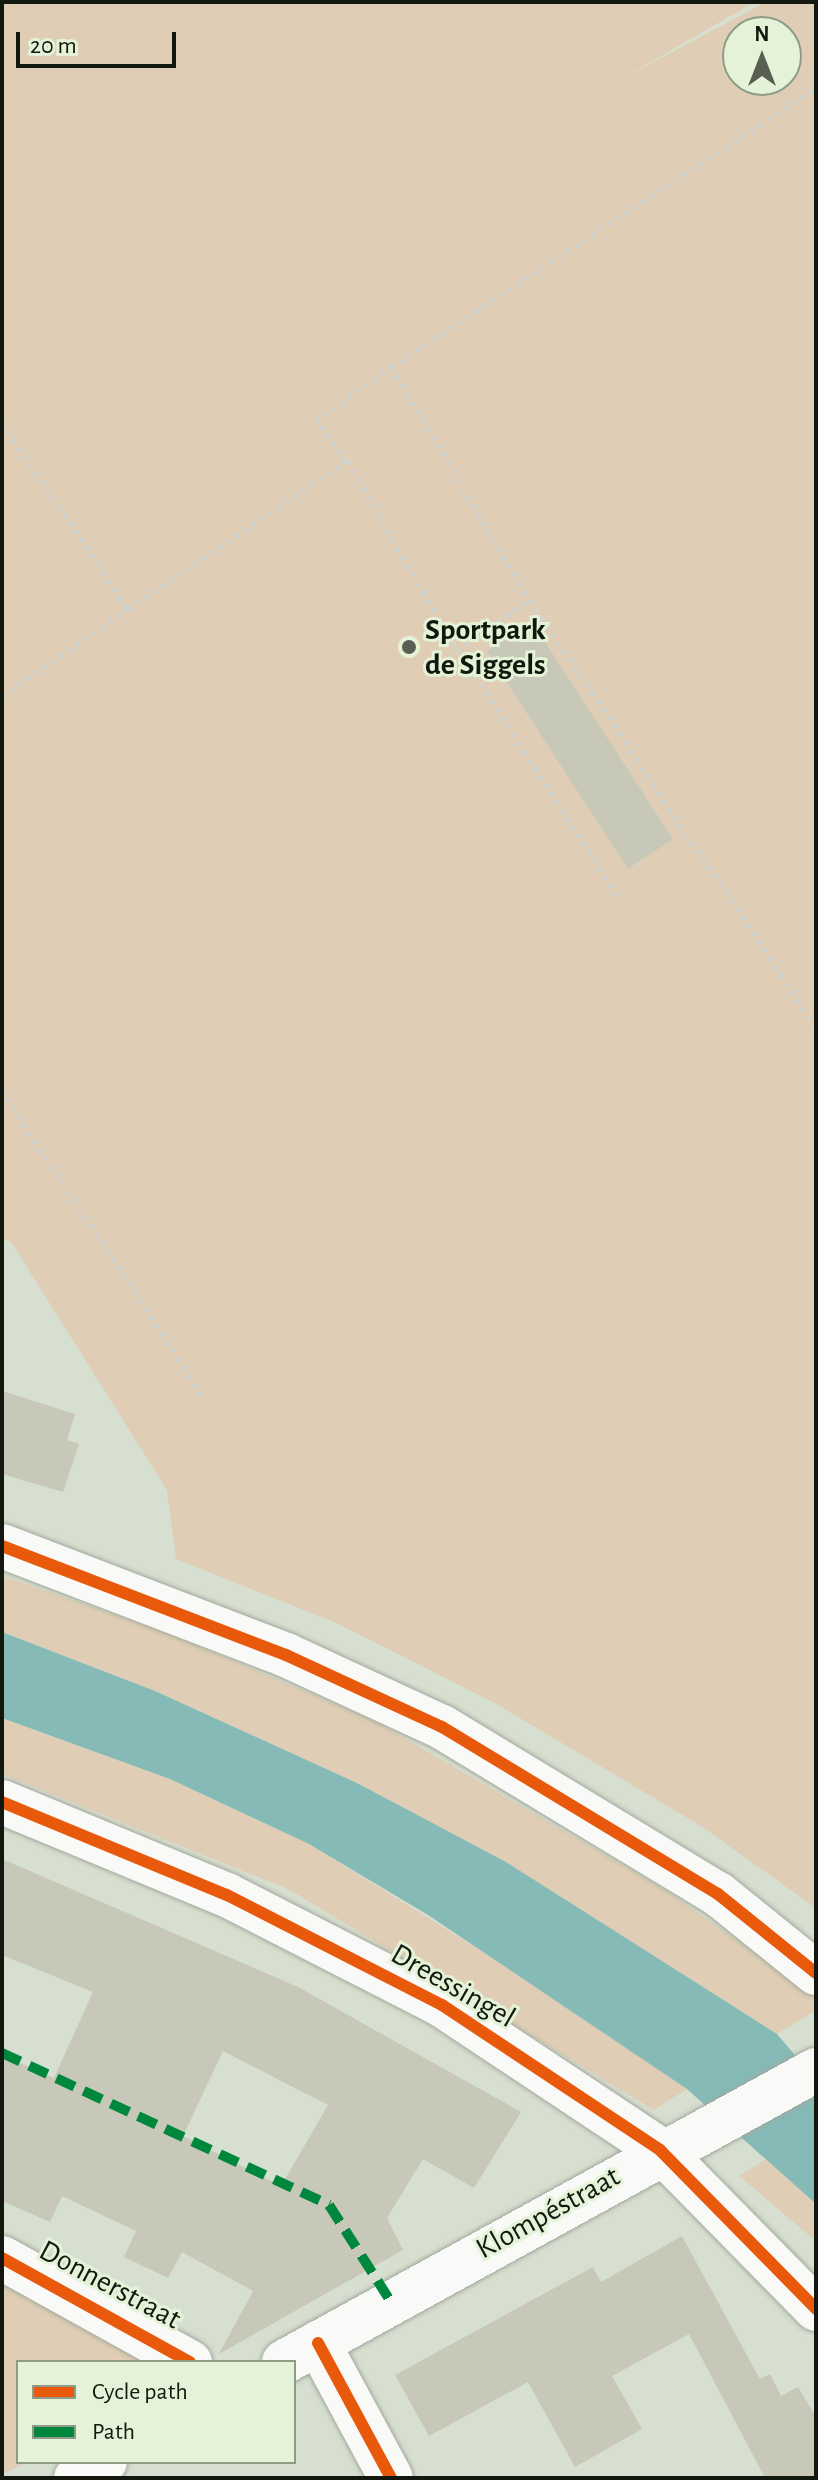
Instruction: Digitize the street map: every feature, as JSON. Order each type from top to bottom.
[{"type":"street","points":[[2,1546],[286,1655],[442,1727],[718,1894],[816,1973]]},
{"type":"street","name":"Dreessingel","points":[[2,1802],[227,1895],[442,2005],[660,2150],[816,2309]]},
{"type":"street","name":"Klompéstraat","points":[[301,2352],[715,2119],[816,2070]]},
{"type":"street","name":"Donnerstraat","points":[[2,2258],[186,2360]]},
{"type":"street","points":[[301,2352],[391,2478]]},
{"type":"street","points":[[76,2478],[101,2464]]},
{"type":"path","points":[[620,898],[457,650],[347,461],[317,421],[391,367],[816,88]]},
{"type":"path","points":[[391,367],[530,600],[816,1027]]},
{"type":"path","points":[[2,424],[128,609]]},
{"type":"path","points":[[2,696],[347,461]]},
{"type":"path","points":[[457,650],[530,600]]},
{"type":"path","points":[[2,1090],[205,1400]]},
{"type":"shaded area","name":"Sportpark de Siggels","points":[[2,2],[755,2],[731,16],[722,16],[722,21],[616,82],[722,25],[722,96],[802,96],[802,16],[740,16],[766,2],[816,2],[816,1908],[701,1826],[493,1702],[334,1622],[176,1559],[167,1490],[11,1242],[2,1239]]},
{"type":"shaded area","points":[[2,1576],[165,1632],[373,1720],[662,1888],[816,1995],[816,2010],[777,2034],[506,1862],[357,1783],[155,1691],[2,1632]]},
{"type":"shaded area","points":[[2,1718],[170,1779],[309,1844],[561,2000],[687,2089],[654,2110],[288,1889],[2,1774]]},
{"type":"shaded area","points":[[766,2159],[816,2204],[816,2241],[739,2176]]},
{"type":"shaded area","points":[[2,2283],[156,2360],[16,2360],[16,2464],[22,2464],[2,2475]]},
{"type":"water","points":[[2,1632],[155,1691],[357,1783],[506,1862],[777,2034],[816,2080],[816,2204],[687,2089],[428,1915],[309,1844],[170,1779],[2,1718]]},
{"type":"building","points":[[532,622],[673,839],[628,869],[487,651]]},
{"type":"building","points":[[2,1391],[75,1414],[67,1440],[79,1444],[63,1492],[2,1474]]},
{"type":"building","points":[[2,1859],[298,1987],[521,2112],[474,2188],[423,2159],[387,2218],[403,2250],[219,2354],[253,2291],[182,2252],[168,2278],[124,2257],[136,2231],[62,2196],[50,2222],[2,2201],[2,2055],[54,2078],[93,1992],[2,1955]],"holes":[[[223,2051],[328,2105],[281,2186],[183,2136]]]},
{"type":"building","points":[[682,2236],[760,2379],[770,2374],[781,2396],[798,2387],[816,2417],[816,2478],[765,2478],[689,2334],[612,2376],[642,2429],[575,2467],[528,2382],[429,2436],[395,2375],[593,2267],[601,2282]]},
{"type":"marked path","points":[[2,2053],[329,2205],[391,2302]]},
{"type":"cycle path","points":[[2,1546],[286,1655],[442,1727],[718,1894],[816,1973]]},
{"type":"cycle path","points":[[2,1802],[227,1895],[442,2005],[660,2150],[816,2309]]},
{"type":"cycle path","points":[[2,2258],[186,2360]]},
{"type":"cycle path","points":[[318,2343],[391,2478]]},
{"type":"place","name":"Sportpark de Siggels","points":[[409,647]]}]
